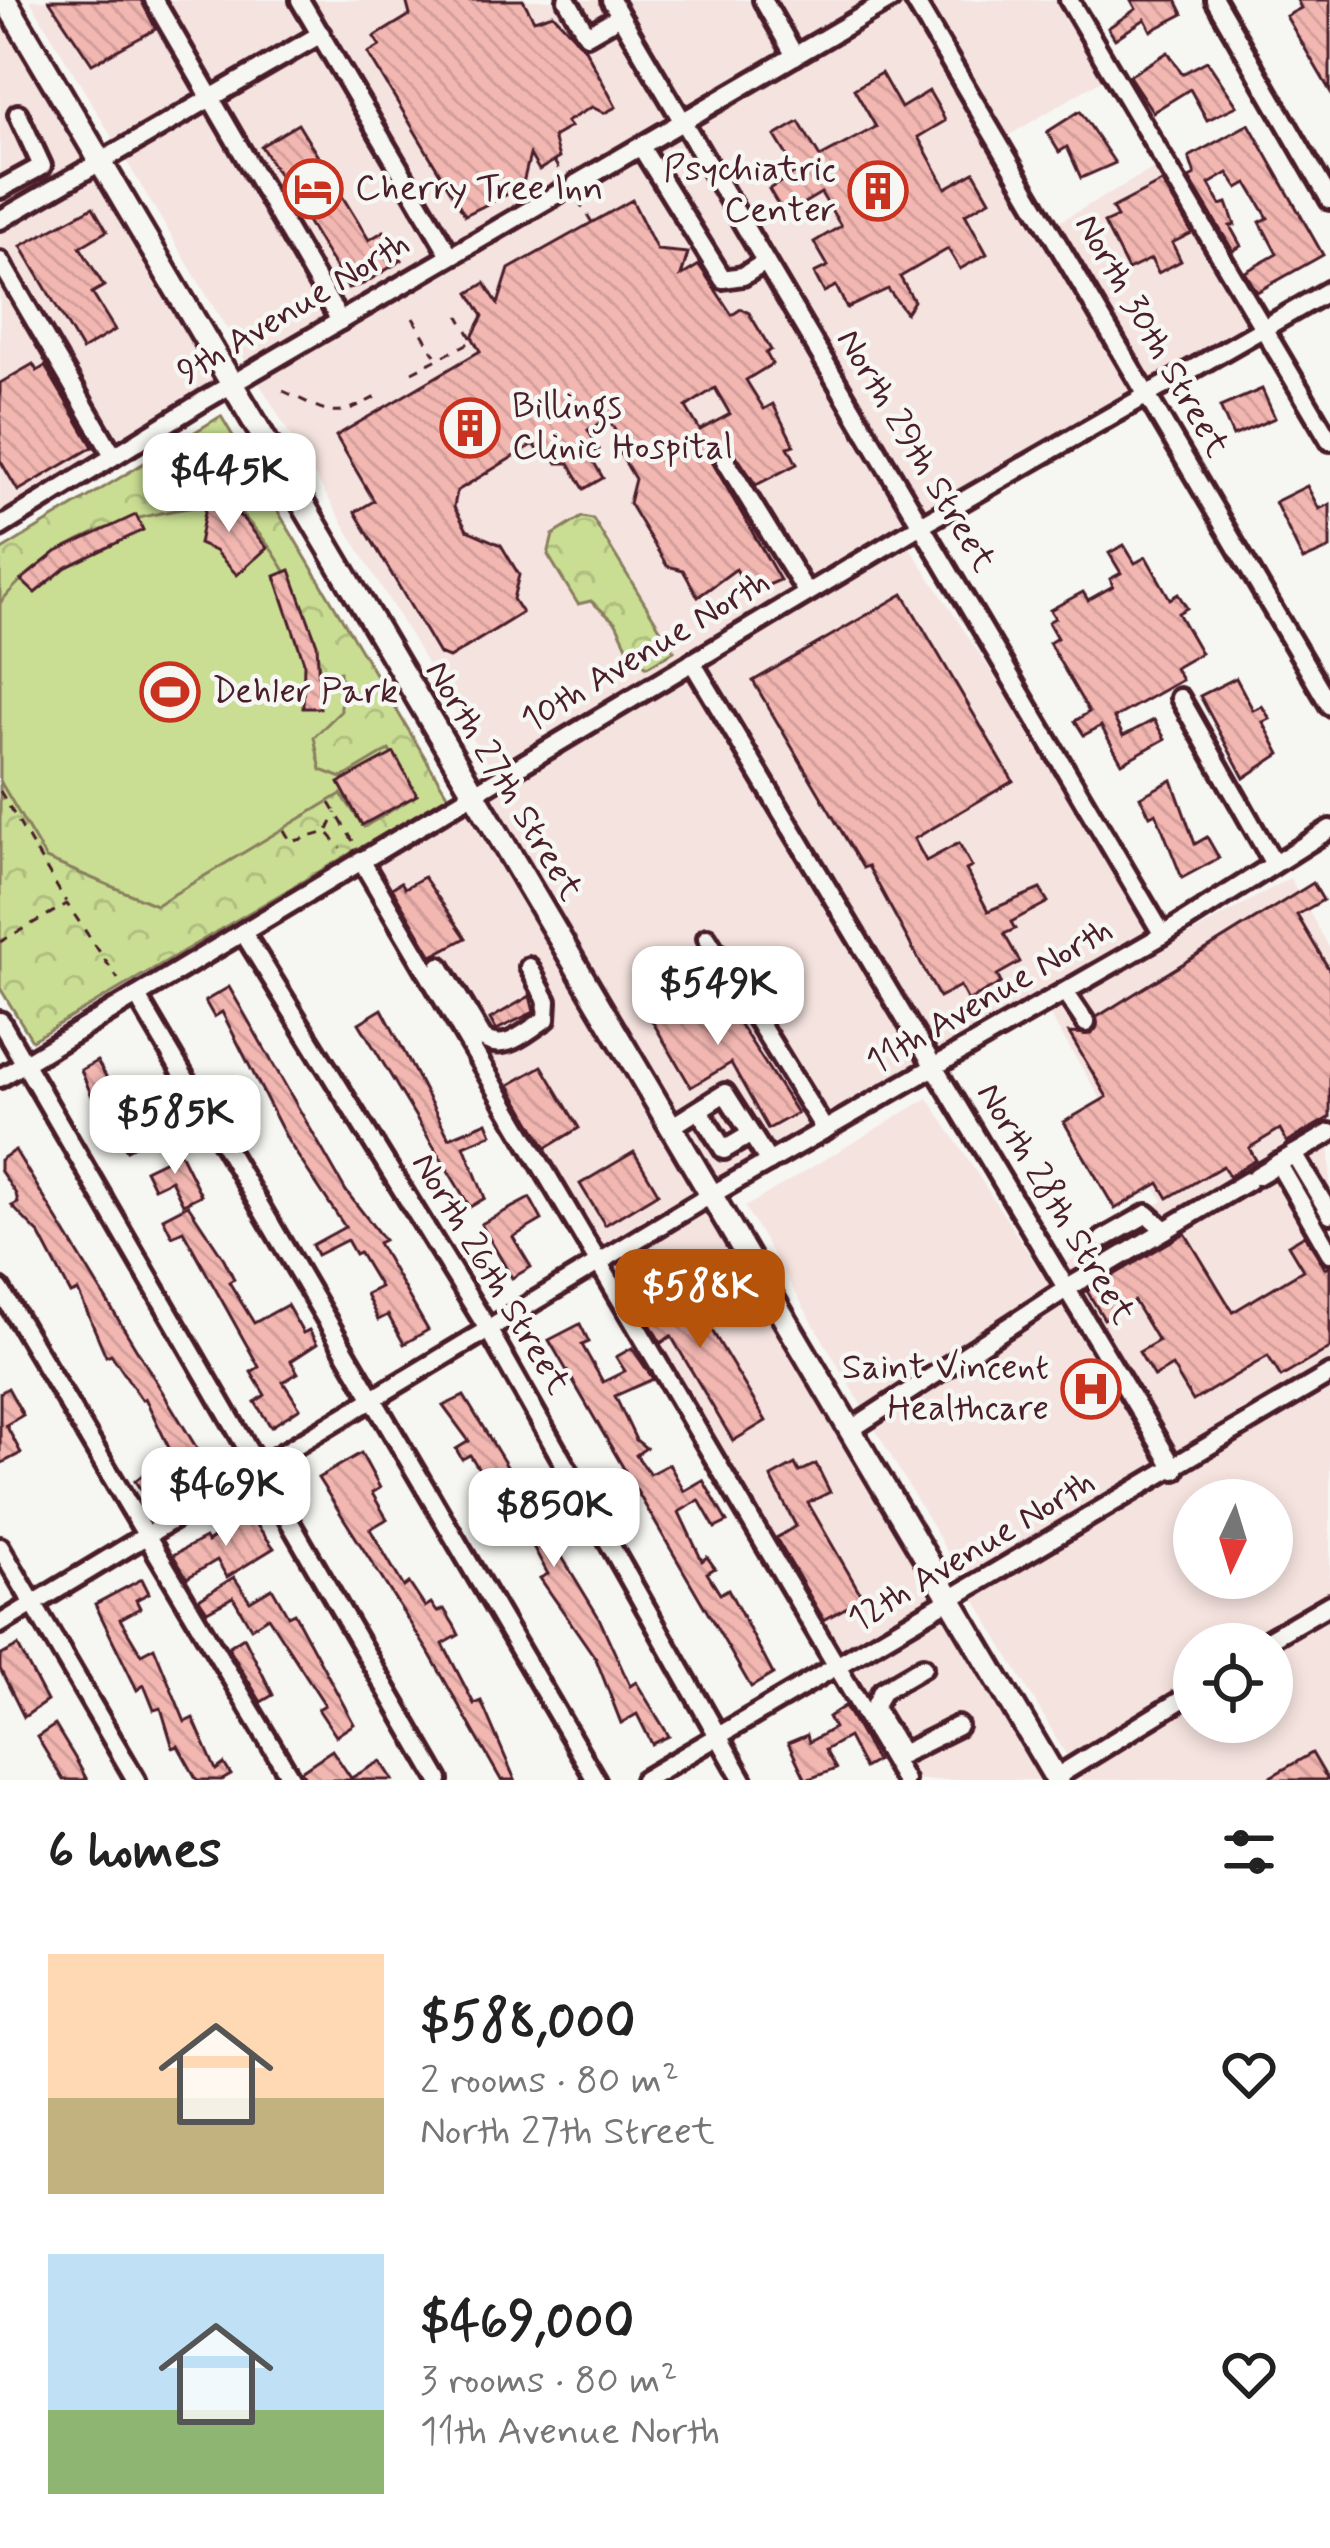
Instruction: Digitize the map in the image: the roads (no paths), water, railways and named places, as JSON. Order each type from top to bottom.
[{"type":"main road","name":"North 27th Street","points":[[5,0],[1057,1778]]},
{"type":"street","points":[[154,0],[340,321]]},
{"type":"street","points":[[300,0],[450,255]]},
{"type":"street","points":[[567,0],[587,35],[616,8]]},
{"type":"street","points":[[763,0],[796,56]]},
{"type":"street","name":"9th Avenue North","points":[[2,522],[890,0]]},
{"type":"street","name":"North 30th Street","points":[[914,0],[1330,706]]},
{"type":"street","points":[[1070,0],[1330,441]]},
{"type":"street","points":[[1215,0],[1330,200]]},
{"type":"street","name":"North 29th Street","points":[[616,8],[1163,935]]},
{"type":"street","points":[[0,220],[321,34]]},
{"type":"street","points":[[0,189],[42,166],[18,114]]},
{"type":"street","points":[[641,147],[723,279],[743,276],[765,262]]},
{"type":"street","points":[[0,261],[113,455]]},
{"type":"street","name":"10th Avenue North","points":[[0,1078],[920,525],[1330,290]]},
{"type":"street","points":[[725,460],[807,593]]},
{"type":"street","name":"North 28th Street","points":[[692,662],[1175,1470]]},
{"type":"street","points":[[1180,698],[1274,864]]},
{"type":"street","name":"11th Avenue North","points":[[0,1624],[711,1195],[1163,935],[1330,829]]},
{"type":"street","points":[[361,860],[904,1780]]},
{"type":"street","name":"North 26th Street","points":[[243,932],[488,1329],[743,1780]]},
{"type":"street","points":[[707,938],[825,1130]]},
{"type":"street","points":[[440,966],[483,1038],[493,1046],[503,1045],[546,1018],[547,1001],[529,967]]},
{"type":"street","points":[[1065,992],[1086,1023]]},
{"type":"street","points":[[137,996],[596,1780]]},
{"type":"street","points":[[0,1021],[439,1780]]},
{"type":"street","points":[[671,1127],[725,1093],[769,1162]]},
{"type":"street","points":[[699,1110],[724,1150],[751,1134]]},
{"type":"street","points":[[850,1430],[1066,1289],[1330,1133]]},
{"type":"street","points":[[1286,1159],[1330,1214]]},
{"type":"street","points":[[1286,1159],[1330,1253]]},
{"type":"street","points":[[1102,1239],[1147,1214],[1165,1230]]},
{"type":"street","points":[[0,1288],[292,1780]]},
{"type":"street","name":"12th Avenue North","points":[[644,1780],[1175,1470],[1330,1374]]},
{"type":"street","points":[[0,1547],[136,1780]]},
{"type":"street","points":[[1293,1625],[1330,1604]]},
{"type":"street","points":[[923,1667],[882,1691],[874,1708],[902,1754],[958,1726]]},
{"type":"street","points":[[1057,1778],[1173,1705]]},
{"type":"place","name":"Cherry Tree Inn","points":[[313,189]]},
{"type":"place","name":"Psychiatric Center","points":[[878,191]]},
{"type":"place","name":"Billings Clinic Hospital","points":[[470,428]]},
{"type":"place","name":"Dehler Park","points":[[170,692]]},
{"type":"place","name":"Saint Vincent Healthcare","points":[[1091,1389]]}]
